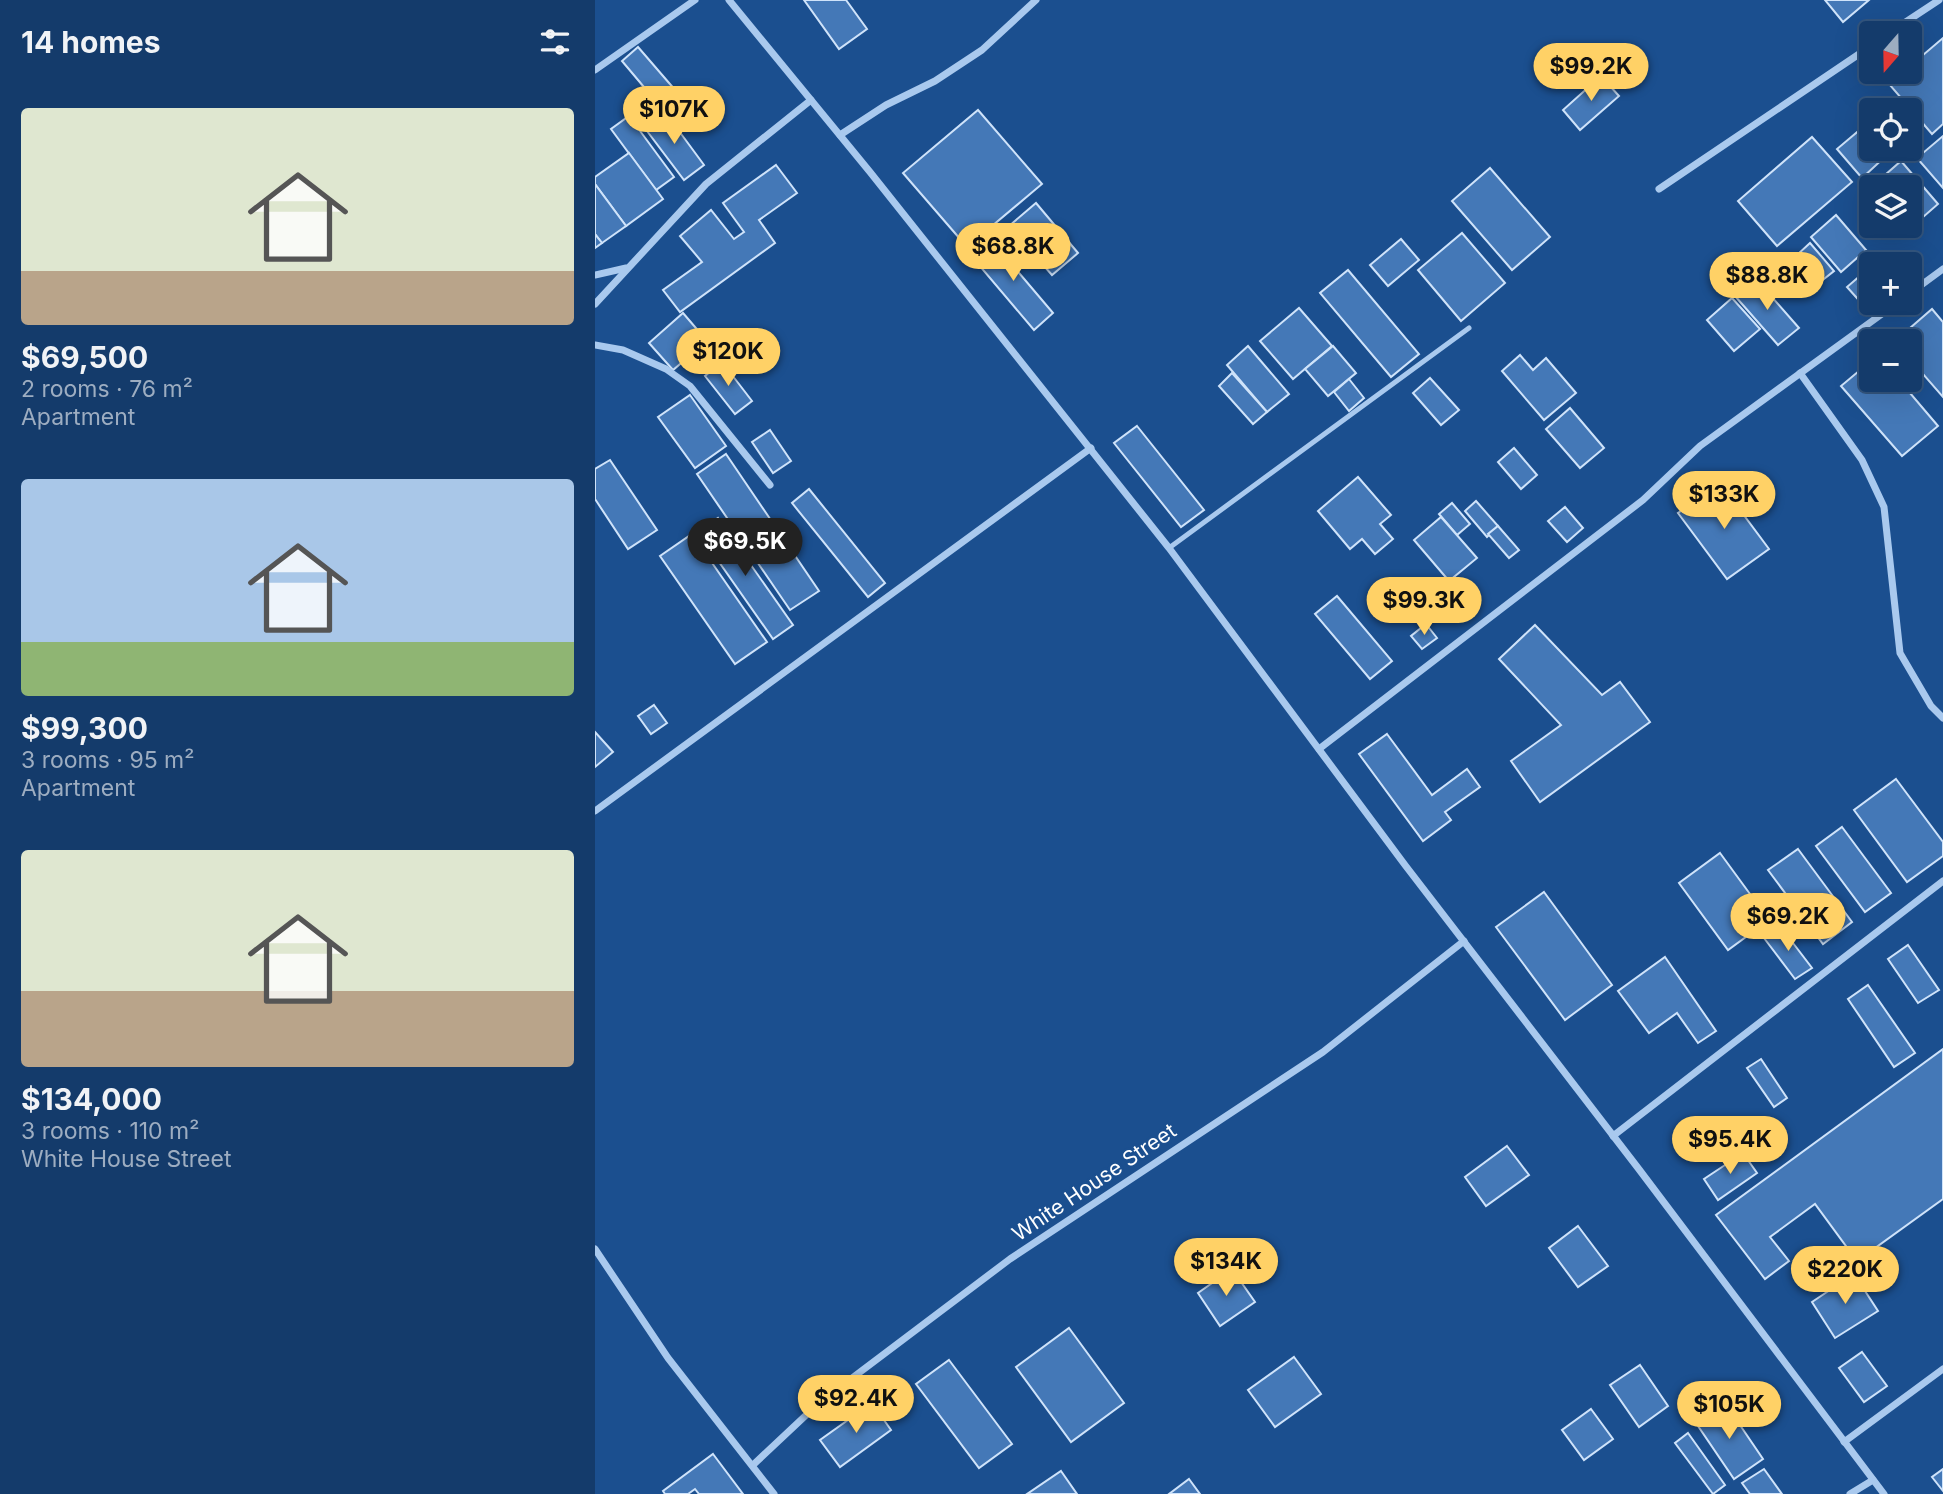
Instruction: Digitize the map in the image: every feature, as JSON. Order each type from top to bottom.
[{"type":"street","points":[[595,71],[695,0]]},
{"type":"street","points":[[729,0],[1169,548],[1464,942],[1884,1494]]},
{"type":"street","points":[[840,135],[886,105],[935,81],[982,50],[1037,0]]},
{"type":"street","points":[[1907,21],[1939,0]]},
{"type":"street","points":[[1659,189],[1859,54]]},
{"type":"street","points":[[595,304],[706,184],[811,100]]},
{"type":"street","points":[[595,275],[627,268]]},
{"type":"street","points":[[1922,284],[1943,269]]},
{"type":"street","points":[[1319,749],[1643,500],[1700,446],[1880,315]]},
{"type":"street","points":[[595,345],[623,350],[666,369],[690,386],[770,485]]},
{"type":"street","points":[[1800,373],[1862,460],[1884,507],[1900,653],[1931,706],[1943,718]]},
{"type":"street","points":[[595,811],[1091,448]]},
{"type":"street","points":[[1613,1136],[1943,881]]},
{"type":"street","name":"White House Street","points":[[753,1465],[819,1403],[1010,1259],[1323,1052],[1464,942]]},
{"type":"street","points":[[595,1249],[668,1358],[774,1494]]},
{"type":"street","points":[[1844,1442],[1943,1369]]},
{"type":"street","points":[[1850,1494],[1873,1480]]},
{"type":"lane","points":[[1169,548],[1469,328]]},
{"type":"building","points":[[804,0],[846,0],[867,29],[839,49]]},
{"type":"building","points":[[1825,0],[1869,0],[1843,22]]},
{"type":"building","points":[[1943,38],[1943,124],[1932,134],[1922,122],[1922,98],[1901,98],[1889,84],[1922,84],[1922,56]]},
{"type":"building","points":[[638,47],[682,98],[665,112],[622,61]]},
{"type":"building","points":[[1601,76],[1619,96],[1580,130],[1563,110]]},
{"type":"building","points":[[978,110],[1042,184],[967,247],[903,173]]},
{"type":"building","points":[[665,112],[704,165],[684,180],[644,127]]},
{"type":"building","points":[[629,116],[674,177],[656,190],[611,129]]},
{"type":"building","points":[[1859,131],[1859,161],[1881,161],[1865,175],[1859,175],[1837,149]]},
{"type":"building","points":[[1943,136],[1943,188],[1920,161],[1922,161],[1922,154]]},
{"type":"building","points":[[1812,137],[1852,182],[1777,246],[1738,201]]},
{"type":"building","points":[[629,153],[663,199],[626,226],[595,184],[595,177]]},
{"type":"building","points":[[1901,161],[1913,175],[1885,175]]},
{"type":"building","points":[[776,165],[797,193],[759,220],[775,243],[680,312],[663,290],[702,262],[680,236],[711,210],[734,239],[744,232],[723,203]]},
{"type":"building","points":[[1490,168],[1550,237],[1512,270],[1452,201]]},
{"type":"building","points":[[595,184],[626,226],[602,243],[595,234]]},
{"type":"building","points":[[1922,185],[1938,204],[1922,218]]},
{"type":"building","points":[[1036,203],[1078,253],[1052,275],[1009,226]]},
{"type":"building","points":[[1836,215],[1866,250],[1859,252],[1859,256],[1841,272],[1811,237]]},
{"type":"building","points":[[1462,233],[1505,283],[1461,321],[1418,270]]},
{"type":"building","points":[[595,234],[602,243],[595,248]]},
{"type":"building","points":[[1005,234],[1013,246],[1003,254],[1053,313],[1034,330],[973,258]]},
{"type":"building","points":[[1401,239],[1419,260],[1388,286],[1370,265]]},
{"type":"building","points":[[1810,243],[1834,271],[1820,282],[1797,255]]},
{"type":"building","points":[[1348,270],[1419,354],[1391,377],[1320,293]]},
{"type":"building","points":[[1859,277],[1859,300],[1847,287]]},
{"type":"building","points":[[1756,279],[1799,328],[1778,345],[1735,296]]},
{"type":"building","points":[[1732,298],[1760,329],[1734,351],[1707,320]]},
{"type":"building","points":[[1299,308],[1332,346],[1293,379],[1260,341]]},
{"type":"building","points":[[1932,309],[1943,322],[1943,397],[1922,373],[1922,329],[1909,329]]},
{"type":"building","points":[[683,313],[707,341],[673,370],[649,343]]},
{"type":"building","points":[[1248,346],[1289,394],[1267,412],[1227,365]]},
{"type":"building","points":[[1333,346],[1356,373],[1328,396],[1305,369]]},
{"type":"building","points":[[1520,355],[1533,370],[1546,358],[1576,393],[1544,420],[1502,371]]},
{"type":"building","points":[[722,362],[752,401],[735,414],[705,376]]},
{"type":"building","points":[[1859,371],[1859,392],[1909,392],[1938,426],[1902,456],[1841,386]]},
{"type":"building","points":[[1232,373],[1267,412],[1253,424],[1219,386]]},
{"type":"building","points":[[1430,378],[1459,410],[1441,425],[1413,393]]},
{"type":"building","points":[[1349,379],[1364,398],[1349,411],[1334,392]]},
{"type":"building","points":[[690,395],[726,446],[695,468],[658,417]]},
{"type":"building","points":[[1570,408],[1604,448],[1580,468],[1546,429]]},
{"type":"building","points":[[1137,426],[1204,510],[1181,527],[1114,443]]},
{"type":"building","points":[[770,430],[791,461],[773,473],[752,442]]},
{"type":"building","points":[[1514,448],[1537,475],[1521,489],[1498,462]]},
{"type":"building","points":[[726,454],[819,591],[790,610],[697,474]]},
{"type":"building","points":[[610,460],[657,530],[628,549],[595,499],[595,469]]},
{"type":"building","points":[[1358,477],[1391,515],[1380,524],[1393,539],[1375,554],[1362,539],[1350,549],[1318,511]]},
{"type":"building","points":[[1720,483],[1769,549],[1727,579],[1678,513]]},
{"type":"building","points":[[809,489],[885,583],[868,597],[792,503]]},
{"type":"building","points":[[1476,501],[1498,526],[1487,537],[1465,511]]},
{"type":"building","points":[[1452,503],[1470,524],[1457,535],[1439,514]]},
{"type":"building","points":[[1565,507],[1583,528],[1567,542],[1548,521]]},
{"type":"building","points":[[1441,517],[1477,558],[1449,581],[1414,540]]},
{"type":"building","points":[[718,518],[793,625],[773,639],[698,532]]},
{"type":"building","points":[[1498,526],[1519,550],[1509,558],[1488,534]]},
{"type":"building","points":[[692,534],[767,642],[735,664],[660,556]]},
{"type":"building","points":[[1337,596],[1392,661],[1370,679],[1315,614]]},
{"type":"building","points":[[1426,624],[1437,638],[1422,649],[1411,636]]},
{"type":"building","points":[[1535,625],[1602,695],[1620,682],[1650,722],[1540,802],[1511,761],[1561,725],[1499,659]]},
{"type":"building","points":[[654,705],[667,723],[651,734],[638,716]]},
{"type":"building","points":[[595,732],[613,752],[595,767]]},
{"type":"building","points":[[1387,734],[1432,795],[1467,769],[1480,787],[1445,812],[1451,820],[1423,841],[1359,754]]},
{"type":"building","points":[[1896,779],[1943,842],[1943,856],[1907,882],[1854,810]]},
{"type":"building","points":[[1842,827],[1891,893],[1865,912],[1816,846]]},
{"type":"building","points":[[1798,849],[1852,922],[1823,944],[1768,870]]},
{"type":"building","points":[[1720,853],[1769,920],[1728,950],[1679,883]]},
{"type":"building","points":[[1544,892],[1612,985],[1565,1020],[1496,927]]},
{"type":"building","points":[[1780,926],[1812,968],[1795,979],[1764,938]]},
{"type":"building","points":[[1908,945],[1939,990],[1918,1003],[1888,959]]},
{"type":"building","points":[[1665,957],[1716,1031],[1698,1043],[1677,1013],[1649,1033],[1618,991]]},
{"type":"building","points":[[1868,985],[1915,1053],[1894,1067],[1848,999]]},
{"type":"building","points":[[1943,1049],[1943,1199],[1857,1261],[1815,1204],[1770,1237],[1789,1261],[1765,1279],[1716,1215]]},
{"type":"building","points":[[1761,1059],[1787,1098],[1774,1107],[1747,1068]]},
{"type":"building","points":[[1507,1146],[1529,1175],[1486,1206],[1465,1177]]},
{"type":"building","points":[[1743,1153],[1757,1173],[1718,1200],[1704,1179]]},
{"type":"building","points":[[1578,1226],[1608,1266],[1578,1287],[1549,1248]]},
{"type":"building","points":[[1232,1269],[1255,1302],[1220,1326],[1198,1293]]},
{"type":"building","points":[[1854,1274],[1878,1311],[1835,1338],[1812,1302]]},
{"type":"building","points":[[1069,1328],[1124,1403],[1071,1442],[1016,1367]]},
{"type":"building","points":[[1862,1352],[1887,1386],[1864,1402],[1839,1368]]},
{"type":"building","points":[[1294,1357],[1321,1394],[1275,1427],[1248,1390]]},
{"type":"building","points":[[949,1360],[1012,1444],[979,1468],[916,1384]]},
{"type":"building","points":[[1640,1365],[1668,1406],[1639,1427],[1610,1385]]},
{"type":"building","points":[[872,1403],[891,1430],[840,1467],[820,1440]]},
{"type":"building","points":[[1725,1403],[1763,1459],[1734,1479],[1696,1423]]},
{"type":"building","points":[[1591,1409],[1613,1439],[1584,1460],[1562,1430]]},
{"type":"building","points":[[1688,1433],[1725,1485],[1713,1494],[1675,1443]]},
{"type":"building","points":[[713,1454],[743,1494],[699,1494],[695,1489],[688,1494],[665,1494],[663,1491]]},
{"type":"building","points":[[1764,1469],[1782,1494],[1750,1494],[1742,1483]]},
{"type":"building","points":[[1943,1469],[1943,1491],[1932,1477]]},
{"type":"building","points":[[1061,1471],[1077,1494],[1027,1494]]},
{"type":"building","points":[[1189,1479],[1200,1494],[1169,1494]]}]
